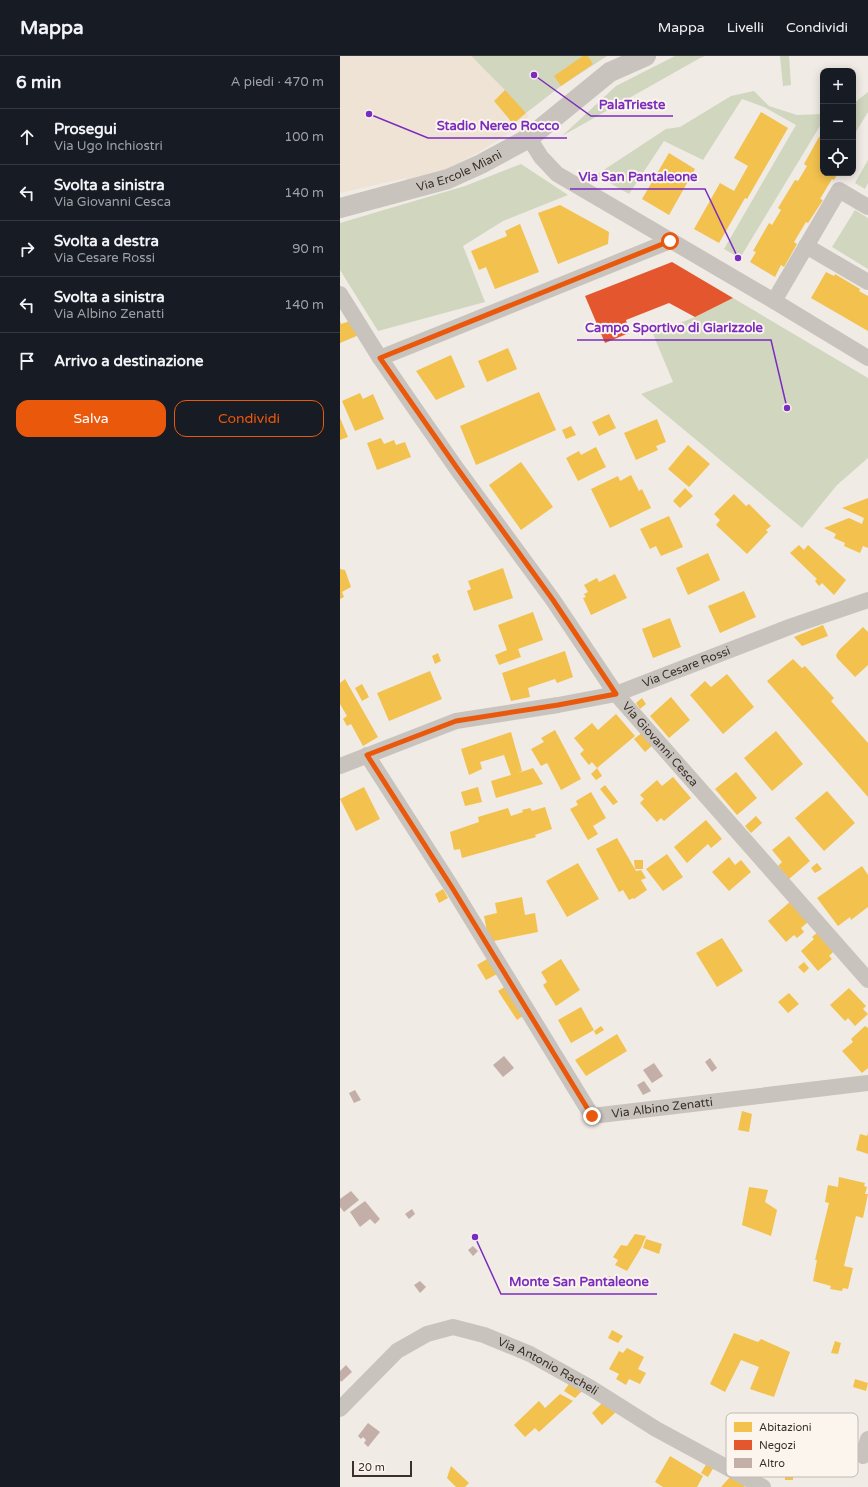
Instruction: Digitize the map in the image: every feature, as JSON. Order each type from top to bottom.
[{"type":"street","name":"Via Ercole Miani","points":[[340,208],[448,179],[481,164],[529,138],[610,72],[646,56]]},
{"type":"street","points":[[529,138],[541,157],[557,174],[868,358]]},
{"type":"street","points":[[774,301],[839,190],[868,207]]},
{"type":"street","points":[[380,358],[670,241]]},
{"type":"street","points":[[806,246],[868,282]]},
{"type":"street","name":"Via Giovanni Cesca","points":[[340,294],[380,358],[457,468],[553,600],[616,694],[868,980]]},
{"type":"street","name":"Via Cesare Rossi","points":[[340,766],[456,721],[616,694],[792,626],[868,600]]},
{"type":"street","name":"Via Albino Zenatti","points":[[367,755],[453,889],[592,1116],[868,1083]]},
{"type":"street","name":"Via Antonio Racheli","points":[[340,1409],[397,1351],[427,1334],[453,1327],[484,1334],[530,1354],[591,1388],[656,1429],[726,1467]]},
{"type":"street","points":[[863,1456],[868,1439]]},
{"type":"street","name":"Via Antonio Racheli","points":[[745,1477],[763,1487]]},
{"type":"green space","points":[[471,56],[607,56],[561,86],[526,113]]},
{"type":"green space","points":[[675,56],[705,56],[562,136],[616,86]]},
{"type":"green space","points":[[780,56],[789,56],[791,85],[783,86]]},
{"type":"green space","points":[[754,91],[769,106],[797,115],[820,114],[820,126],[740,258],[724,249],[796,125],[764,107],[742,99],[703,160],[664,141],[629,194],[596,175],[666,129],[680,127],[731,96]]},
{"type":"green space","points":[[868,92],[868,112],[856,132],[856,104],[856,102]]},
{"type":"green space","points":[[868,160],[868,183],[865,189],[855,183]]},
{"type":"green space","points":[[521,164],[568,195],[503,221],[463,246],[485,302],[378,331],[340,270],[340,223],[465,186]]},
{"type":"green space","points":[[855,210],[868,218],[868,269],[832,247]]},
{"type":"green space","points":[[733,298],[868,378],[868,458],[837,485],[802,528],[641,394],[673,382],[653,334],[695,317]]},
{"type":"shaded area","points":[[340,56],[471,56],[505,90],[494,101],[512,124],[526,113],[529,117],[508,134],[472,156],[441,172],[407,183],[406,178],[340,193]]},
{"type":"building: Abitazioni","points":[[583,56],[588,56],[593,64],[561,86],[554,76]]},
{"type":"building: Abitazioni","points":[[505,90],[526,113],[513,124],[494,101]]},
{"type":"building: Abitazioni","points":[[761,112],[788,128],[747,199],[745,198],[719,243],[694,229],[720,183],[734,191],[748,166],[734,158]]},
{"type":"building: Abitazioni","points":[[819,137],[820,176],[836,176],[834,180],[832,179],[820,199],[823,200],[808,223],[806,222],[794,242],[797,244],[784,267],[781,265],[775,277],[750,262],[756,252],[753,251],[769,223],[772,225],[781,210],[778,208],[795,180],[798,181],[807,166],[804,164]]},
{"type":"building: Abitazioni","points":[[669,153],[695,169],[669,215],[642,199]]},
{"type":"building: Abitazioni","points":[[560,205],[609,232],[608,244],[558,264],[538,213]]},
{"type":"building: Abitazioni","points":[[520,224],[539,272],[495,289],[486,267],[479,270],[471,251],[507,236],[505,231]]},
{"type":"building: Abitazioni","points":[[826,272],[834,276],[835,274],[860,289],[859,291],[868,296],[868,331],[811,298]]},
{"type":"building: Abitazioni","points":[[340,321],[341,324],[350,321],[359,335],[340,343]]},
{"type":"building: Abitazioni","points":[[508,348],[517,369],[487,382],[478,361]]},
{"type":"building: Abitazioni","points":[[451,355],[465,387],[436,400],[416,371]]},
{"type":"building: Abitazioni","points":[[539,392],[556,430],[476,465],[460,426]]},
{"type":"building: Abitazioni","points":[[360,393],[363,399],[373,394],[384,419],[355,431],[342,401]]},
{"type":"building: Abitazioni","points":[[609,414],[616,428],[599,436],[592,422]]},
{"type":"building: Abitazioni","points":[[340,418],[348,437],[340,440]]},
{"type":"building: Abitazioni","points":[[657,419],[666,442],[656,446],[658,450],[636,460],[624,433]]},
{"type":"building: Abitazioni","points":[[571,426],[576,435],[566,439],[562,430]]},
{"type":"building: Abitazioni","points":[[381,438],[384,444],[394,440],[396,445],[405,442],[411,457],[377,470],[367,443]]},
{"type":"building: Abitazioni","points":[[688,445],[710,464],[689,487],[668,469]]},
{"type":"building: Abitazioni","points":[[596,447],[606,467],[578,481],[566,458],[579,451],[581,455]]},
{"type":"building: Abitazioni","points":[[521,462],[553,507],[521,530],[489,485]]},
{"type":"building: Abitazioni","points":[[631,475],[639,491],[642,489],[651,508],[610,528],[591,489],[618,476],[620,481]]},
{"type":"building: Abitazioni","points":[[685,488],[693,496],[680,508],[673,501]]},
{"type":"building: Abitazioni","points":[[734,494],[746,506],[749,504],[771,526],[766,530],[768,532],[747,554],[716,525],[720,520],[714,514]]},
{"type":"building: Abitazioni","points":[[868,498],[868,548],[863,546],[860,553],[844,546],[845,543],[834,538],[836,534],[824,528],[849,518],[862,524],[864,518],[842,508]]},
{"type":"building: Abitazioni","points":[[669,516],[683,547],[661,556],[656,546],[650,549],[640,529]]},
{"type":"building: Abitazioni","points":[[799,545],[804,550],[808,545],[846,580],[834,595],[822,583],[819,586],[815,581],[817,579],[790,553]]},
{"type":"building: Abitazioni","points":[[708,553],[720,580],[688,595],[676,568]]},
{"type":"building: Abitazioni","points":[[503,568],[513,598],[474,611],[467,591],[471,589],[468,581]]},
{"type":"building: Abitazioni","points":[[340,569],[345,570],[351,587],[342,592],[344,597],[340,599]]},
{"type":"building: Abitazioni","points":[[615,574],[627,598],[591,615],[583,598],[586,597],[584,594],[588,592],[584,585],[597,578],[599,582]]},
{"type":"building: Abitazioni","points":[[744,591],[756,617],[720,633],[708,606]]},
{"type":"building: Abitazioni","points":[[533,612],[543,640],[518,649],[521,657],[499,665],[495,655],[507,650],[498,625]]},
{"type":"building: Abitazioni","points":[[670,618],[681,647],[653,658],[642,629]]},
{"type":"building: Abitazioni","points":[[823,625],[828,636],[802,646],[794,637]]},
{"type":"building: Abitazioni","points":[[863,627],[868,632],[868,665],[855,677],[837,658],[836,655],[839,650]]},
{"type":"building: Abitazioni","points":[[565,651],[573,677],[557,683],[555,679],[528,688],[530,697],[511,701],[502,673]]},
{"type":"building: Abitazioni","points":[[438,653],[441,661],[435,664],[432,656]]},
{"type":"building: Abitazioni","points":[[793,659],[802,668],[805,666],[834,698],[831,701],[868,743],[868,797],[767,681]]},
{"type":"building: Abitazioni","points":[[430,671],[442,699],[389,721],[377,693]]},
{"type":"building: Abitazioni","points":[[727,674],[754,707],[723,734],[690,695],[705,681],[711,687]]},
{"type":"building: Abitazioni","points":[[345,679],[378,737],[363,746],[351,724],[347,726],[343,719],[347,716],[340,704],[340,683]]},
{"type":"building: Abitazioni","points":[[362,684],[369,697],[362,701],[355,688]]},
{"type":"building: Abitazioni","points":[[671,697],[690,720],[669,738],[650,716]]},
{"type":"building: Abitazioni","points":[[642,698],[646,704],[640,709],[636,703]]},
{"type":"building: Abitazioni","points":[[616,714],[635,736],[597,768],[592,762],[589,765],[580,754],[584,750],[574,738],[592,723],[598,730]]},
{"type":"building: Abitazioni","points":[[555,730],[581,779],[561,790],[547,763],[541,766],[531,749],[544,742],[541,738]]},
{"type":"building: Abitazioni","points":[[776,731],[803,764],[772,791],[744,758]]},
{"type":"building: Abitazioni","points":[[511,732],[522,771],[518,773],[533,768],[543,784],[496,798],[491,781],[511,775],[504,755],[480,762],[482,769],[469,775],[461,749]]},
{"type":"building: Abitazioni","points":[[643,732],[654,744],[645,752],[634,739]]},
{"type":"building: Abitazioni","points":[[597,768],[602,776],[596,780],[591,774]]},
{"type":"building: Abitazioni","points":[[736,772],[757,798],[737,815],[715,789]]},
{"type":"building: Abitazioni","points":[[673,777],[691,798],[664,821],[661,818],[657,822],[640,803],[644,799],[640,795],[657,780],[662,786]]},
{"type":"building: Abitazioni","points":[[605,785],[618,802],[613,805],[600,789]]},
{"type":"building: Abitazioni","points":[[364,787],[380,819],[356,831],[340,799]]},
{"type":"building: Abitazioni","points":[[478,787],[482,802],[465,806],[461,792]]},
{"type":"building: Abitazioni","points":[[827,791],[855,823],[824,851],[795,818]]},
{"type":"building: Abitazioni","points":[[591,792],[606,818],[593,826],[598,834],[588,840],[570,809],[578,805],[576,801]]},
{"type":"building: Abitazioni","points":[[545,807],[552,829],[535,835],[536,837],[462,858],[460,849],[454,850],[450,832],[479,822],[478,817],[508,808],[511,816],[523,812],[522,810],[530,808],[532,811]]},
{"type":"building: Abitazioni","points":[[756,816],[762,823],[751,833],[745,826]]},
{"type":"building: Abitazioni","points":[[706,820],[722,839],[711,848],[708,844],[687,863],[674,847]]},
{"type":"building: Abitazioni","points":[[789,836],[810,861],[789,879],[778,866],[782,862],[772,850]]},
{"type":"building: Abitazioni","points":[[617,838],[636,871],[641,870],[646,878],[641,880],[647,890],[634,899],[629,900],[623,890],[619,892],[596,849]]},
{"type":"building: Abitazioni","points":[[667,854],[683,877],[663,891],[646,869]]},
{"type":"building: Abitazioni","points":[[729,857],[735,865],[741,860],[751,872],[729,891],[712,872]]},
{"type":"building: Abitazioni","points":[[634,860],[643,860],[643,869],[635,869]]},
{"type":"building: Abitazioni","points":[[578,863],[599,899],[567,917],[546,881]]},
{"type":"building: Abitazioni","points":[[817,863],[822,869],[815,873],[811,868]]},
{"type":"building: Abitazioni","points":[[862,866],[868,875],[868,907],[851,920],[850,917],[838,926],[817,898]]},
{"type":"building: Abitazioni","points":[[443,889],[448,898],[439,903],[435,894]]},
{"type":"building: Abitazioni","points":[[522,897],[525,915],[535,913],[538,932],[489,942],[484,916],[497,913],[495,903]]},
{"type":"building: Abitazioni","points":[[791,901],[809,921],[801,928],[804,932],[797,938],[794,935],[786,942],[768,921]]},
{"type":"building: Abitazioni","points":[[818,932],[834,951],[829,956],[832,959],[818,971],[801,951],[814,939],[812,937]]},
{"type":"building: Abitazioni","points":[[722,938],[743,971],[717,987],[696,953]]},
{"type":"building: Abitazioni","points":[[487,959],[497,974],[486,980],[477,965]]},
{"type":"building: Abitazioni","points":[[561,959],[580,990],[556,1006],[543,985],[547,982],[541,972]]},
{"type":"building: Abitazioni","points":[[804,962],[809,968],[804,973],[798,967]]},
{"type":"building: Abitazioni","points":[[506,986],[524,1015],[517,1020],[498,991]]},
{"type":"building: Abitazioni","points":[[849,988],[866,1006],[863,1009],[868,1014],[855,1026],[848,1018],[845,1021],[830,1005]]},
{"type":"building: Abitazioni","points":[[789,993],[799,1004],[788,1013],[778,1002]]},
{"type":"building: Abitazioni","points":[[581,1007],[594,1030],[571,1043],[558,1020]]},
{"type":"building: Abitazioni","points":[[601,1026],[604,1030],[596,1035],[594,1031]]},
{"type":"building: Abitazioni","points":[[865,1026],[868,1028],[868,1068],[862,1073],[842,1051],[853,1042],[851,1039]]},
{"type":"building: Abitazioni","points":[[617,1034],[627,1051],[586,1076],[575,1060]]},
{"type":"building: Abitazioni","points":[[742,1111],[752,1114],[749,1132],[738,1130]]},
{"type":"building: Abitazioni","points":[[868,1133],[868,1154],[856,1150],[860,1134],[867,1136]]},
{"type":"building: Abitazioni","points":[[839,1177],[865,1183],[864,1186],[867,1187],[865,1194],[868,1194],[863,1218],[856,1216],[844,1266],[853,1268],[848,1289],[843,1288],[842,1291],[830,1289],[831,1286],[813,1281],[817,1260],[815,1260],[829,1203],[825,1202],[828,1185],[838,1187]]},
{"type":"building: Abitazioni","points":[[749,1187],[768,1190],[765,1202],[777,1210],[771,1236],[742,1225]]},
{"type":"building: Abitazioni","points":[[635,1234],[646,1236],[641,1248],[627,1271],[615,1265],[618,1260],[613,1257],[621,1245],[627,1246]]},
{"type":"building: Abitazioni","points":[[646,1239],[662,1244],[659,1254],[643,1248]]},
{"type":"building: Abitazioni","points":[[609,1276],[619,1281],[616,1287],[606,1282]]},
{"type":"building: Abitazioni","points":[[612,1330],[623,1336],[618,1343],[608,1338]]},
{"type":"building: Abitazioni","points":[[734,1333],[758,1342],[761,1339],[790,1352],[774,1397],[750,1389],[759,1367],[741,1360],[725,1392],[710,1384]]},
{"type":"building: Abitazioni","points":[[835,1341],[841,1343],[838,1354],[831,1353]]},
{"type":"building: Abitazioni","points":[[627,1348],[644,1357],[638,1369],[646,1373],[640,1384],[629,1379],[626,1385],[616,1379],[619,1374],[609,1369],[619,1351],[623,1353]]},
{"type":"building: Abitazioni","points":[[855,1379],[868,1383],[866,1391],[853,1387]]},
{"type":"building: Abitazioni","points":[[569,1384],[582,1391],[575,1398],[564,1391]]},
{"type":"building: Abitazioni","points":[[560,1394],[573,1401],[539,1432],[535,1428],[525,1437],[514,1425],[539,1401],[545,1408]]},
{"type":"building: Abitazioni","points":[[602,1403],[616,1412],[602,1425],[592,1413]]},
{"type":"building: Abitazioni","points":[[670,1456],[703,1476],[697,1487],[663,1487],[655,1482]]},
{"type":"building: Abitazioni","points":[[707,1463],[714,1467],[708,1477],[701,1473]]},
{"type":"building: Abitazioni","points":[[451,1466],[469,1483],[465,1487],[456,1487],[447,1478]]},
{"type":"building: Abitazioni","points":[[730,1477],[746,1485],[744,1487],[721,1487]]},
{"type":"building: Abitazioni","points":[[785,1477],[793,1477],[793,1480],[785,1480]]},
{"type":"building: Negozi","points":[[672,262],[733,298],[695,317],[669,303],[626,320],[629,333],[605,343],[585,296]]},
{"type":"building: Altro","points":[[504,1056],[514,1068],[503,1077],[493,1065]]},
{"type":"building: Altro","points":[[710,1058],[717,1068],[712,1072],[705,1062]]},
{"type":"building: Altro","points":[[654,1063],[663,1076],[652,1083],[643,1070]]},
{"type":"building: Altro","points":[[644,1081],[651,1091],[643,1095],[637,1085]]},
{"type":"building: Altro","points":[[355,1090],[361,1100],[354,1103],[349,1093]]},
{"type":"building: Altro","points":[[351,1191],[359,1200],[344,1212],[340,1207],[340,1199]]},
{"type":"building: Altro","points":[[365,1201],[380,1219],[375,1224],[370,1219],[360,1227],[350,1212]]},
{"type":"building: Altro","points":[[412,1209],[415,1214],[409,1219],[405,1214]]},
{"type":"building: Altro","points":[[473,1246],[478,1251],[473,1256],[468,1250]]},
{"type":"building: Altro","points":[[420,1281],[426,1287],[420,1293],[414,1285]]},
{"type":"building: Altro","points":[[346,1365],[352,1372],[341,1382],[340,1371]]},
{"type":"building: Altro","points":[[368,1423],[380,1432],[368,1447],[364,1443],[366,1440],[363,1437],[361,1439],[358,1436]]},
{"type":"place","name":"PalaTrieste","points":[[534,75]]},
{"type":"place","name":"Stadio Nereo Rocco","points":[[369,114]]},
{"type":"place","name":"Via San Pantaleone","points":[[738,258]]},
{"type":"place","name":"Campo Sportivo di Giarizzole","points":[[787,408]]},
{"type":"place","name":"Monte San Pantaleone","points":[[475,1237]]},
{"type":"route","points":[[592,1116],[453,889],[367,755],[456,721],[616,694],[553,600],[457,468],[380,358],[670,241]]}]
